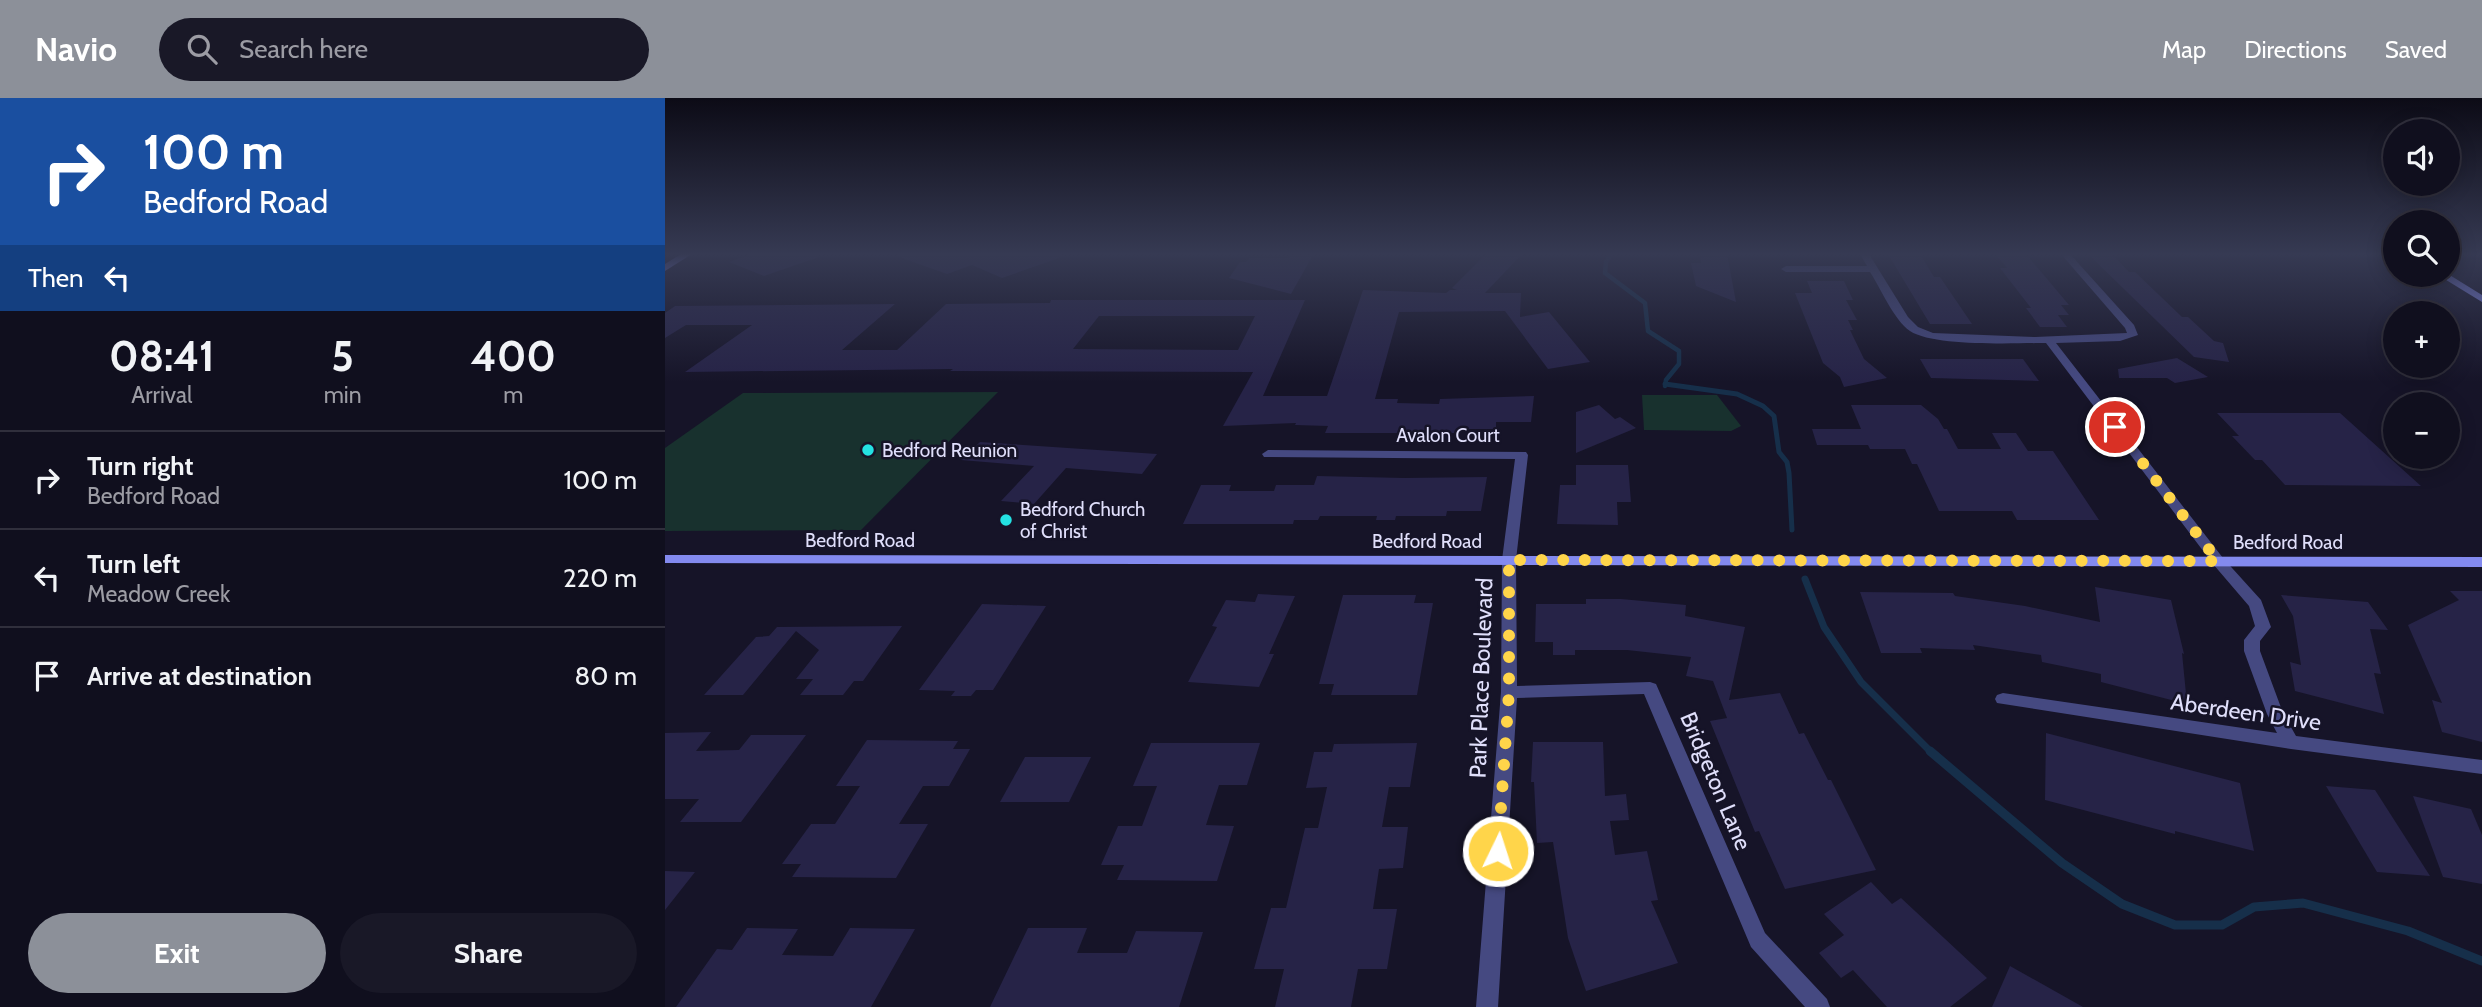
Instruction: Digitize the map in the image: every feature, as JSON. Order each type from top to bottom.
[{"type":"main road","name":"Bedford Road","points":[[665,559],[2482,562]]},
{"type":"street","points":[[1890,296],[1904,319],[1914,329],[1943,338],[2121,338],[2133,335],[2130,327],[2103,296]]},
{"type":"street","points":[[2047,338],[2218,561],[2256,604],[2263,627],[2252,640],[2252,651],[2275,714],[2291,742]]},
{"type":"street","name":"Avalon Court","points":[[1268,454],[1522,455],[1509,560]]},
{"type":"street","name":"Park Place Boulevard","points":[[1487,1007],[1509,692],[1509,560]]},
{"type":"street","name":"Bridgeton Lane","points":[[1509,692],[1650,688],[1758,940],[1819,1007]]},
{"type":"street","name":"Aberdeen Drive","points":[[2003,699],[2482,767]]},
{"type":"green space","points":[[998,392],[861,530],[665,531],[665,448],[743,393]]},
{"type":"green space","points":[[1642,395],[1717,395],[1741,426],[1731,431],[1644,430]]},
{"type":"building","points":[[1361,296],[1521,296],[1520,317],[1549,312],[1590,362],[1548,369],[1505,311],[1399,312],[1375,399],[1398,399],[1397,403],[1439,404],[1440,399],[1534,396],[1531,422],[1496,422],[1496,429],[1460,429],[1459,433],[1325,433],[1328,426],[1295,425],[1296,423],[1223,426],[1253,372],[950,371],[953,369],[685,372],[752,325],[686,325],[665,338],[665,313],[675,306],[895,304],[842,350],[897,350],[946,304],[1050,303],[1051,300],[1305,300],[1263,396],[1327,396]],"holes":[[[1099,316],[1255,316],[1238,350],[1073,349]]]},
{"type":"building","points":[[1722,296],[1735,296],[1736,302]]},
{"type":"building","points":[[1796,296],[1851,296],[1853,300],[1846,300],[1857,320],[1848,320],[1853,330],[1850,330],[1864,359],[1887,378],[1844,387],[1840,377],[1823,363]]},
{"type":"building","points":[[1913,296],[1953,296],[1972,324],[1930,324]]},
{"type":"building","points":[[2022,296],[2062,296],[2069,305],[2061,305],[2069,315],[2058,315],[2067,327],[2040,327],[2026,308],[2031,308]]},
{"type":"building","points":[[2132,296],[2161,296],[2214,341],[2223,343],[2229,362],[2194,357]]},
{"type":"building","points":[[2177,358],[2208,377],[2175,383],[2167,378],[2119,378],[2118,369]]},
{"type":"building","points":[[1920,359],[2023,359],[2039,381],[1931,378]]},
{"type":"building","points":[[1599,405],[1615,419],[1620,417],[1636,428],[1576,453],[1576,412]]},
{"type":"building","points":[[1851,405],[1921,405],[1947,429],[1958,449],[2001,449],[1992,433],[2016,433],[2028,451],[2053,451],[2099,520],[2017,520],[2012,511],[1939,511],[1917,464],[1912,464],[1905,449],[1870,449],[1868,445],[1817,445],[1812,429],[1861,429]]},
{"type":"building","points":[[2217,413],[2340,413],[2383,452],[2383,469],[2402,469],[2421,486],[2285,485],[2262,460],[2255,460],[2232,436],[2239,436]]},
{"type":"building","points":[[980,442],[1157,454],[1142,474],[1066,468],[1034,504],[1001,501],[1034,466],[961,460]]},
{"type":"building","points":[[1576,465],[1628,465],[1631,502],[1617,502],[1618,525],[1557,524],[1560,485],[1576,485]]},
{"type":"building","points":[[1317,476],[1487,477],[1481,511],[1447,511],[1446,516],[1396,516],[1395,520],[1376,520],[1377,516],[1320,516],[1318,520],[1294,520],[1293,524],[1183,524],[1201,485],[1231,485],[1229,491],[1274,491],[1276,485],[1314,485]]},
{"type":"building","points":[[2095,587],[2171,600],[2184,654],[2182,653],[2187,704],[2101,682],[2101,674],[2042,662],[2041,655],[1973,645],[1975,650],[1920,648],[1922,653],[1881,653],[1860,592],[1953,593],[1955,596],[2025,606],[2100,622]]},
{"type":"building","points":[[2450,591],[2482,591],[2482,742],[2442,732],[2432,700],[2442,703],[2408,625],[2459,600]]},
{"type":"building","points":[[1258,594],[1295,596],[1269,654],[1274,654],[1259,687],[1188,682],[1217,627],[1212,626],[1226,600],[1255,602]]},
{"type":"building","points":[[1343,595],[1416,595],[1414,603],[1433,603],[1417,695],[1331,695],[1334,684],[1319,684]]},
{"type":"building","points":[[2281,595],[2368,602],[2388,630],[2370,629],[2381,674],[2374,673],[2384,714],[2295,691],[2290,662],[2301,665],[2293,616]]},
{"type":"building","points":[[1586,599],[1686,605],[1685,616],[1745,627],[1729,700],[1780,693],[1799,734],[1804,733],[1828,780],[1831,780],[1876,870],[1785,889],[1759,831],[1755,832],[1710,721],[1727,718],[1713,681],[1686,676],[1691,657],[1627,650],[1575,650],[1575,655],[1553,655],[1553,642],[1535,642],[1536,604],[1586,604]]},
{"type":"building","points":[[982,604],[1046,606],[993,690],[976,690],[971,696],[951,696],[955,691],[919,690]]},
{"type":"building","points":[[902,626],[863,681],[854,681],[843,695],[800,695],[813,679],[796,679],[819,650],[796,631],[743,695],[704,695],[756,637],[769,636],[777,627]]},
{"type":"building","points":[[711,732],[696,751],[739,750],[751,735],[806,735],[741,822],[680,822],[699,799],[665,799],[665,733]]},
{"type":"building","points":[[2046,733],[2240,783],[2254,851],[2175,831],[2175,834],[2045,800]]},
{"type":"building","points":[[867,740],[958,741],[953,749],[970,749],[949,786],[923,786],[899,824],[928,824],[896,878],[792,877],[801,864],[782,864],[811,824],[835,824],[860,786],[836,786]]},
{"type":"building","points":[[1533,742],[1603,742],[1605,796],[1626,794],[1629,820],[1610,821],[1615,855],[1647,851],[1658,900],[1651,901],[1678,963],[1586,991],[1568,938],[1553,842],[1537,843],[1534,782],[1531,782]]},
{"type":"building","points":[[1151,743],[1260,743],[1247,785],[1219,785],[1206,825],[1234,826],[1217,881],[1117,880],[1124,865],[1101,865],[1118,826],[1142,826],[1157,786],[1133,786]]},
{"type":"building","points":[[1417,743],[1410,787],[1389,787],[1382,827],[1408,827],[1403,868],[1379,869],[1373,909],[1397,909],[1387,969],[1358,969],[1351,1007],[1275,1007],[1284,969],[1254,969],[1271,908],[1286,908],[1305,828],[1318,828],[1327,787],[1306,788],[1314,752],[1332,752],[1334,744]]},
{"type":"building","points":[[1025,757],[1091,757],[1069,802],[1000,802]]},
{"type":"building","points":[[2326,786],[2375,790],[2430,876],[2377,872]]},
{"type":"building","points":[[2413,796],[2471,809],[2482,835],[2482,884],[2443,877]]},
{"type":"building","points":[[665,871],[695,872],[665,910]]},
{"type":"building","points":[[1871,882],[1892,904],[1901,898],[1987,978],[1950,1007],[1887,1007],[1853,970],[1841,978],[1819,953],[1844,935],[1824,914]]},
{"type":"building","points":[[747,928],[798,929],[782,955],[833,956],[850,928],[915,929],[871,1007],[676,1007],[717,949],[732,950]]},
{"type":"building","points":[[1028,928],[1087,928],[1077,953],[1127,953],[1136,931],[1203,932],[1179,1007],[990,1007]]},
{"type":"building","points":[[2010,966],[2083,1007],[1992,1007]]},
{"type":"waterway","points":[[1636,296],[1645,303],[1648,331],[1679,351],[1679,364],[1665,384]]},
{"type":"waterway","points":[[1665,384],[1737,394],[1763,406],[1774,416],[1779,452],[1787,462],[1789,473],[1792,530]]},
{"type":"waterway","points":[[1805,579],[1824,627],[1861,682],[1930,751]]},
{"type":"waterway","points":[[1930,751],[2062,863],[2122,904],[2175,925],[2222,925],[2254,907],[2303,903],[2408,931],[2482,961]]},
{"type":"place","name":"Bedford Reunion","points":[[868,450]]},
{"type":"place","name":"Bedford Church of Christ","points":[[1006,520]]},
{"type":"route","points":[[1498,851],[1509,692],[1509,560],[2218,561],[2115,427]]}]
